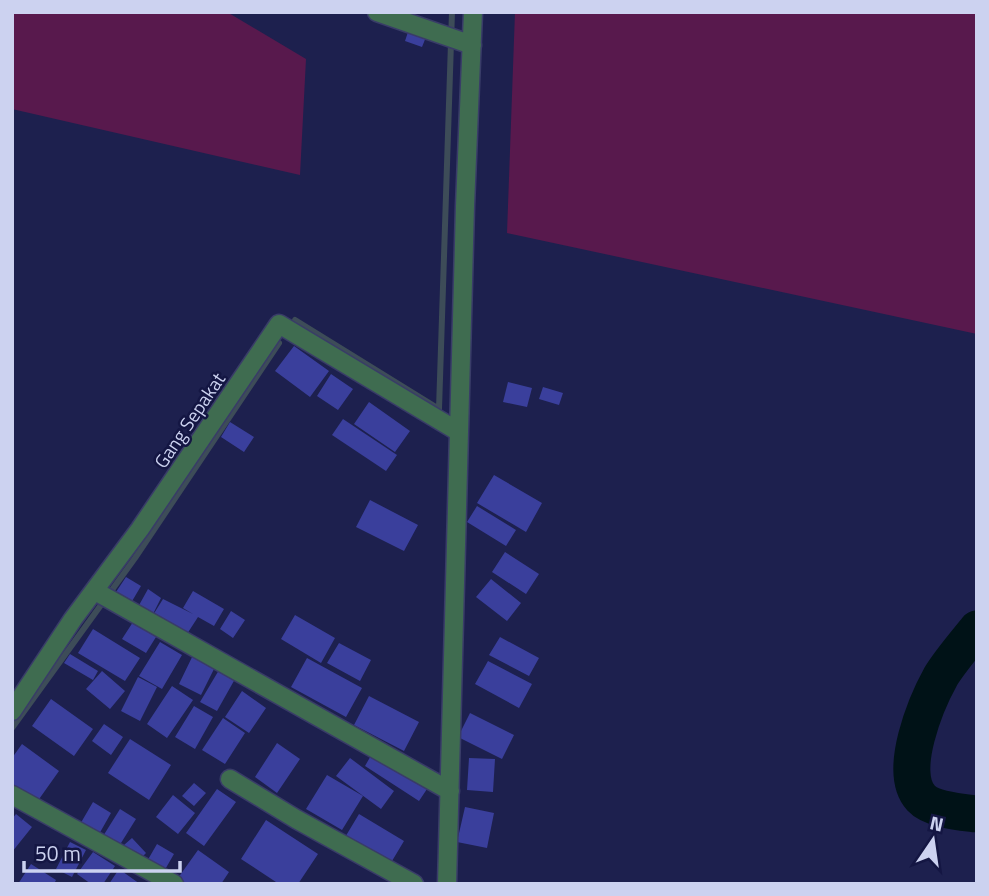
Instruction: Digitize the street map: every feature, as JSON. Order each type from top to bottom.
[{"type":"street","points":[[377,12],[472,45]]},
{"type":"street","points":[[447,884],[472,12]]},
{"type":"street","name":"Gang Sepakat","points":[[12,711],[279,324],[459,432]]},
{"type":"street","points":[[96,592],[450,791]]},
{"type":"street","points":[[230,779],[414,884]]},
{"type":"street","points":[[12,795],[174,884]]},
{"type":"shaded area","points":[[12,12],[227,12],[306,59],[300,175],[12,109]]},
{"type":"shaded area","points":[[515,12],[977,12],[977,334],[507,233]]},
{"type":"building","points":[[410,26],[428,32],[422,47],[405,41]]},
{"type":"building","points":[[294,346],[329,371],[310,397],[275,371]]},
{"type":"building","points":[[331,374],[353,389],[338,410],[317,396]]},
{"type":"building","points":[[508,382],[532,388],[527,407],[503,402]]},
{"type":"building","points":[[543,387],[563,393],[559,405],[539,399]]},
{"type":"building","points":[[369,402],[410,431],[395,452],[354,424]]},
{"type":"building","points":[[343,419],[397,455],[386,471],[332,435]]},
{"type":"building","points":[[230,422],[254,437],[244,452],[221,437]]},
{"type":"building","points":[[494,475],[542,503],[526,532],[477,503]]},
{"type":"building","points":[[370,500],[418,525],[404,551],[356,527]]},
{"type":"building","points":[[477,506],[516,530],[506,546],[467,522]]},
{"type":"building","points":[[505,552],[539,574],[526,594],[492,572]]},
{"type":"building","points":[[126,577],[141,586],[128,608],[112,598]]},
{"type":"building","points":[[491,579],[521,603],[507,621],[476,597]]},
{"type":"building","points":[[148,589],[161,598],[153,614],[138,607]]},
{"type":"building","points":[[193,591],[224,609],[214,626],[198,617],[187,634],[153,615],[163,599],[193,614],[183,608]]},
{"type":"building","points":[[231,611],[245,620],[233,638],[220,629]]},
{"type":"building","points":[[295,615],[335,638],[321,663],[281,639]]},
{"type":"building","points":[[133,622],[156,637],[146,653],[122,639]]},
{"type":"building","points":[[93,629],[140,658],[125,681],[78,653]]},
{"type":"building","points":[[500,637],[539,658],[529,676],[489,655]]},
{"type":"building","points":[[160,642],[182,655],[162,689],[139,676]]},
{"type":"building","points":[[339,643],[371,660],[360,681],[327,663]]},
{"type":"building","points":[[195,651],[217,663],[201,695],[179,684]]},
{"type":"building","points":[[70,654],[98,671],[93,680],[64,663]]},
{"type":"building","points":[[307,658],[362,688],[346,717],[291,687]]},
{"type":"building","points":[[488,661],[532,684],[519,708],[475,684]]},
{"type":"building","points":[[219,670],[235,679],[217,711],[200,702]]},
{"type":"building","points":[[102,671],[125,691],[110,709],[86,689]]},
{"type":"building","points":[[138,677],[157,687],[140,721],[121,711]]},
{"type":"building","points":[[172,686],[193,700],[167,738],[147,724]]},
{"type":"building","points":[[242,691],[266,708],[249,733],[225,717]]},
{"type":"building","points":[[369,696],[419,722],[404,751],[354,725]]},
{"type":"building","points":[[51,699],[93,729],[74,756],[32,726]]},
{"type":"building","points":[[194,706],[213,717],[195,749],[175,737]]},
{"type":"building","points":[[470,713],[514,735],[502,759],[458,737]]},
{"type":"building","points":[[223,718],[245,733],[225,764],[202,750]]},
{"type":"building","points":[[104,724],[123,737],[111,755],[92,741]]},
{"type":"building","points":[[130,739],[171,765],[149,800],[108,773]]},
{"type":"building","points":[[277,743],[300,759],[277,793],[255,777]]},
{"type":"building","points":[[22,744],[59,771],[37,802],[12,784],[12,758]]},
{"type":"building","points":[[373,752],[431,783],[419,801],[365,766]]},
{"type":"building","points":[[350,758],[394,791],[381,809],[336,776]]},
{"type":"building","points":[[469,758],[495,759],[493,792],[467,790]]},
{"type":"building","points":[[327,775],[363,796],[342,830],[306,809]]},
{"type":"building","points":[[194,783],[206,793],[194,806],[182,796]]},
{"type":"building","points":[[217,789],[236,802],[204,846],[186,833]]},
{"type":"building","points":[[173,795],[195,813],[178,834],[156,817]]},
{"type":"building","points":[[93,802],[111,813],[98,836],[79,826]]},
{"type":"building","points":[[465,807],[494,813],[487,848],[457,842]]},
{"type":"building","points":[[120,809],[136,819],[116,851],[100,841]]},
{"type":"building","points":[[16,814],[32,827],[12,852],[12,819]]},
{"type":"building","points":[[359,814],[404,841],[389,866],[344,839]]},
{"type":"building","points":[[266,820],[318,854],[298,884],[279,884],[241,859]]},
{"type":"building","points":[[132,838],[146,853],[139,860],[124,845]]},
{"type":"building","points":[[70,842],[86,850],[72,877],[56,869]]},
{"type":"building","points":[[157,844],[174,854],[163,873],[146,863]]},
{"type":"building","points":[[198,850],[229,872],[221,884],[186,884],[178,878]]},
{"type":"building","points":[[93,852],[115,866],[103,884],[91,884],[77,874]]},
{"type":"building","points":[[31,864],[56,880],[54,884],[18,884]]},
{"type":"building","points":[[119,869],[140,884],[109,884]]},
{"type":"waterway","points":[[295,320],[439,409],[452,12]]},
{"type":"waterway","points":[[12,728],[135,558],[279,343]]},
{"type":"waterway","points":[[977,629],[949,664],[935,688],[916,737],[912,772],[914,786],[926,802],[947,810],[977,814]]}]
